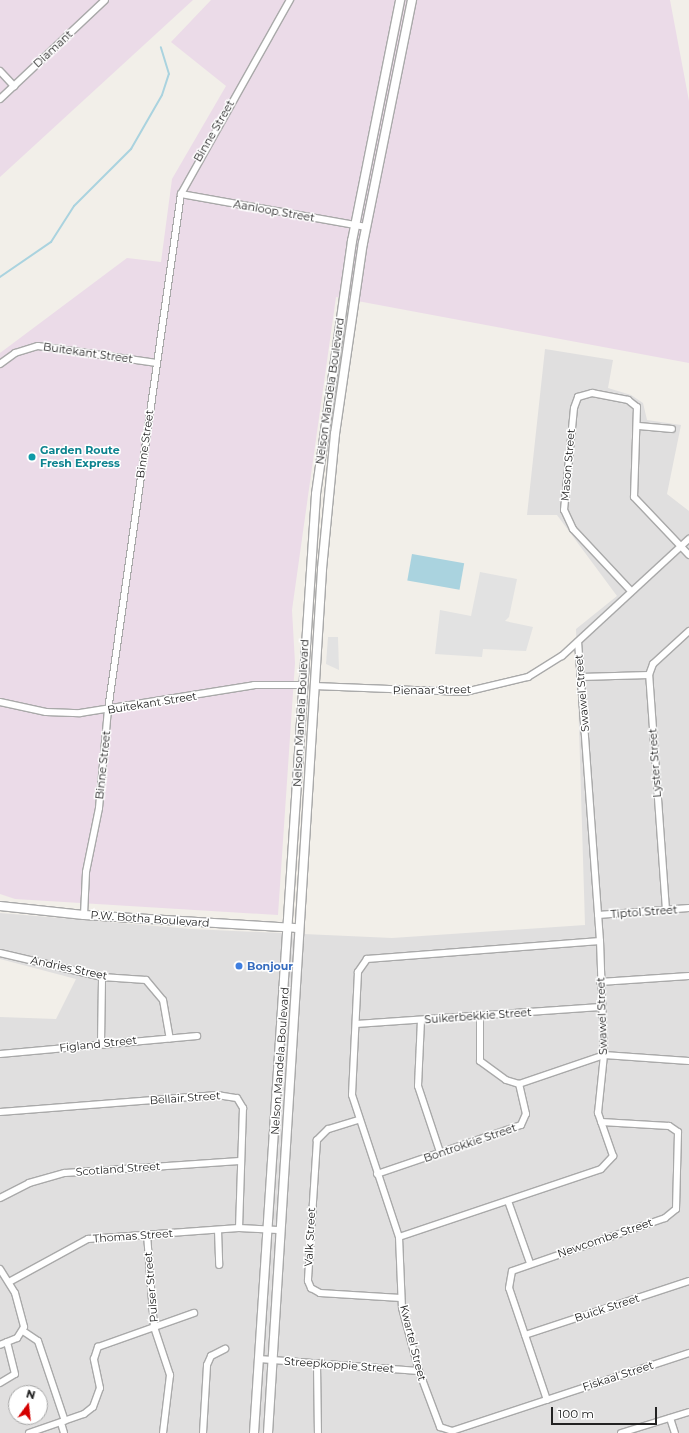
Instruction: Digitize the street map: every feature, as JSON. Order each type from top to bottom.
[{"type":"street","name":"Diamant","points":[[0,99],[105,0]]},
{"type":"street","name":"Binne Street","points":[[84,915],[86,872],[98,808],[108,710],[181,194],[290,0]]},
{"type":"street","name":"Nelson Mandela Boulevard","points":[[254,1433],[290,928],[316,494],[355,225],[400,0]]},
{"type":"street","name":"Nelson Mandela Boulevard","points":[[268,1433],[278,1230],[300,928],[314,686],[336,434],[366,227],[412,0]]},
{"type":"street","points":[[0,71],[14,86]]},
{"type":"street","name":"Aanloop Street","points":[[181,194],[366,227]]},
{"type":"street","name":"Buitekant Street","points":[[0,364],[15,352],[38,346],[157,363]]},
{"type":"street","name":"Mason Street","points":[[631,591],[573,529],[564,510],[564,495],[574,408],[578,397],[592,393],[634,403],[640,413],[638,426]]},
{"type":"street","points":[[672,429],[638,426],[634,497],[689,555]]},
{"type":"street","name":"Pienaar Street","points":[[314,686],[465,692],[528,677],[578,642],[631,591],[689,539]]},
{"type":"street","points":[[581,677],[649,675],[654,664],[688,634]]},
{"type":"street","name":"Swawel Street","points":[[398,1237],[508,1201],[606,1166],[613,1154],[601,1122],[598,1107],[604,1055],[600,1007],[600,941],[578,642]]},
{"type":"street","name":"Lyster Street","points":[[649,675],[666,910]]},
{"type":"street","name":"Buitekant Street","points":[[0,702],[64,714],[108,710],[254,685],[304,685]]},
{"type":"street","points":[[304,685],[314,686]]},
{"type":"street","points":[[296,808],[307,809]]},
{"type":"street","name":"P.W. Botha Boulevard","points":[[0,906],[84,915],[300,928]]},
{"type":"street","name":"Tiptol Street","points":[[598,915],[689,908]]},
{"type":"street","name":"Kwartel Street","points":[[436,1422],[419,1371],[401,1298],[398,1237],[358,1120],[350,1085],[356,1024],[358,972],[361,964],[373,956],[600,941]]},
{"type":"street","name":"Andries Street","points":[[0,952],[102,977],[152,984],[166,1009],[170,1038]]},
{"type":"street","points":[[600,982],[689,976]]},
{"type":"street","points":[[101,1043],[102,977]]},
{"type":"street","name":"Suikerbekkie Street","points":[[356,1024],[600,1007]]},
{"type":"street","points":[[480,1016],[480,1061],[506,1080],[519,1084],[604,1055],[689,1061]]},
{"type":"street","points":[[421,1020],[418,1086],[440,1152]]},
{"type":"street","points":[[282,1032],[292,1033]]},
{"type":"street","name":"Figland Street","points":[[0,1054],[101,1043],[197,1036]]},
{"type":"street","name":"Bontrokkie Street","points":[[377,1174],[521,1125],[526,1114],[519,1084]]},
{"type":"street","name":"Bellair Street","points":[[0,1112],[226,1095],[237,1098],[243,1108],[240,1161],[239,1228]]},
{"type":"street","points":[[277,1108],[287,1108]]},
{"type":"street","name":"Valk Street","points":[[358,1120],[328,1129],[317,1140],[308,1282],[310,1288],[320,1293],[401,1298]]},
{"type":"street","name":"Newcombe Street","points":[[547,1400],[508,1282],[514,1269],[665,1218],[676,1209],[678,1132],[669,1126],[601,1122]]},
{"type":"street","name":"Scotland Street","points":[[0,1198],[29,1183],[65,1173],[240,1161]]},
{"type":"street","points":[[508,1201],[530,1263]]},
{"type":"street","name":"Thomas Street","points":[[9,1282],[88,1239],[239,1228],[278,1230]]},
{"type":"street","points":[[218,1230],[219,1265]]},
{"type":"street","name":"Pulser Street","points":[[147,1234],[154,1327],[170,1375],[163,1433]]},
{"type":"street","points":[[0,1269],[9,1282],[20,1309],[23,1331],[38,1341],[63,1422],[64,1433]]},
{"type":"street","name":"Buick Street","points":[[525,1336],[689,1281]]},
{"type":"street","points":[[29,1433],[63,1422],[89,1411],[98,1398],[100,1388],[94,1359],[98,1347],[194,1313]]},
{"type":"street","points":[[0,1345],[8,1342],[23,1331]]},
{"type":"street","points":[[0,1383],[15,1374],[8,1342]]},
{"type":"street","points":[[203,1433],[207,1365],[211,1356],[225,1350]]},
{"type":"street","name":"Fiskaal Street","points":[[436,1422],[452,1431],[689,1353]]},
{"type":"street","name":"Streepkoppie Street","points":[[259,1359],[419,1371]]},
{"type":"street","points":[[317,1364],[318,1433]]},
{"type":"street","points":[[621,1433],[689,1412]]},
{"type":"street","points":[[670,1418],[674,1433]]},
{"type":"shaded area","points":[[0,0],[193,0],[0,177]]},
{"type":"shaded area","points":[[211,0],[670,0],[689,101],[689,363],[336,297],[292,610],[295,663],[278,915],[15,899],[0,894],[0,353],[127,258],[161,262],[172,179],[226,86],[171,42]]},
{"type":"shaded area","points":[[545,349],[613,360],[608,388],[631,395],[643,403],[647,420],[681,425],[667,494],[689,511],[689,1433],[0,1433],[0,1017],[56,1019],[76,979],[0,959],[0,913],[192,929],[392,938],[585,925],[576,629],[617,596],[557,515],[527,515]]},
{"type":"shaded area","points":[[480,572],[517,579],[509,617],[505,621],[533,627],[526,651],[483,649],[482,657],[435,654],[440,610],[471,616]]},
{"type":"shaded area","points":[[328,637],[338,637],[339,670],[326,664]]},
{"type":"water","points":[[412,554],[464,563],[460,590],[407,581]]},
{"type":"waterway","points":[[0,277],[51,242],[74,206],[131,149],[162,95],[169,74],[161,47]]},
{"type":"place","name":"Garden Route Fresh Express","points":[[32,457]]},
{"type":"place","name":"Bonjour","points":[[239,966]]}]
